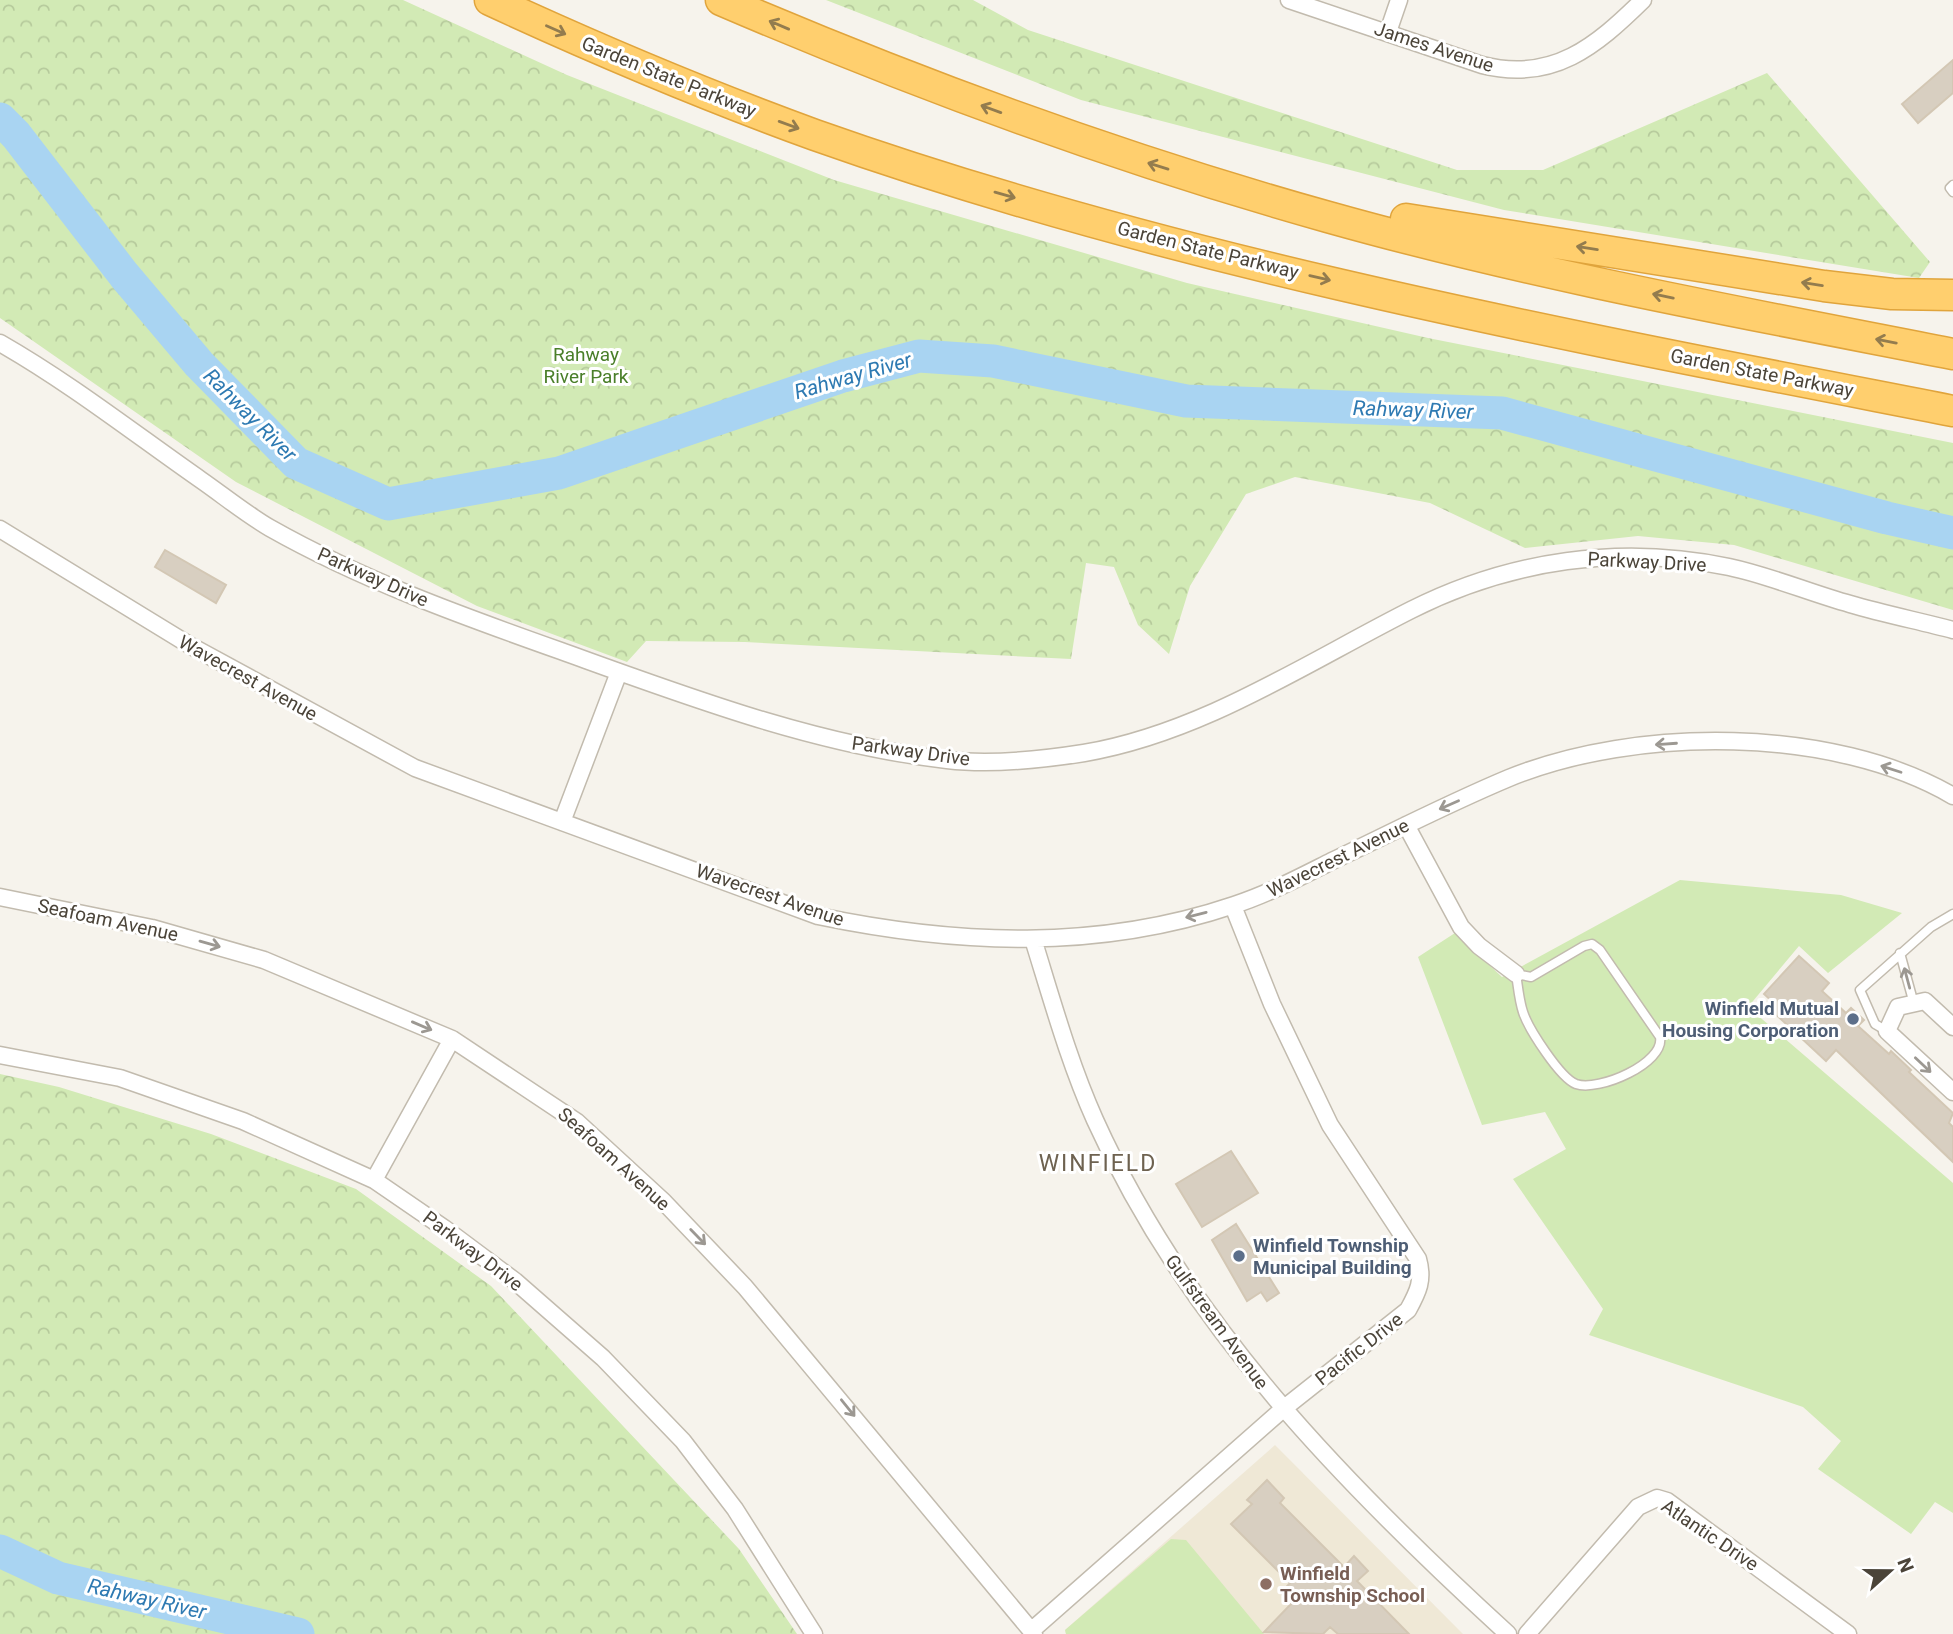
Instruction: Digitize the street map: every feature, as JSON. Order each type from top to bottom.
[{"type":"highway","points":[[721,0],[941,90],[1203,180],[1332,218],[1472,254],[1953,354]]},
{"type":"highway","name":"Garden State Parkway","points":[[493,1],[693,88],[816,135],[942,177],[1127,230],[1551,330],[1953,411]]},
{"type":"highway","points":[[1203,180],[1364,213],[1824,286],[1892,294],[1953,295]]},
{"type":"street","name":"James Avenue","points":[[1289,0],[1496,68],[1539,68],[1583,52],[1643,0]]},
{"type":"street","points":[[1388,32],[1399,0]]},
{"type":"street","name":"Parkway Drive","points":[[0,344],[72,389],[266,526],[412,597],[619,672],[784,726],[852,743],[950,760],[996,761],[1083,753],[1157,734],[1229,705],[1452,591],[1510,573],[1570,560],[1596,557],[1679,559],[1731,567],[1849,604],[1953,629]]},
{"type":"street","name":"Wavecrest Avenue","points":[[0,529],[191,646],[415,768],[818,916],[928,935],[1033,939],[1123,933],[1233,906],[1406,825],[1540,767],[1616,749],[1671,743],[1779,744],[1832,751],[1896,770],[1953,796]]},
{"type":"street","points":[[562,822],[619,672]]},
{"type":"street","points":[[1406,825],[1461,927],[1479,946],[1516,974]]},
{"type":"street","name":"Seafoam Avenue","points":[[0,897],[152,928],[264,960],[452,1039],[577,1122],[673,1212],[746,1287],[1032,1633]]},
{"type":"street","name":"Pacific Drive","points":[[1032,1633],[1283,1409],[1408,1310],[1419,1292],[1422,1274],[1407,1241],[1330,1125],[1272,1004],[1233,906]]},
{"type":"street","name":"Gulfstream Avenue","points":[[1033,939],[1068,1051],[1094,1119],[1125,1183],[1162,1246],[1198,1299],[1283,1409],[1364,1499],[1508,1634]]},
{"type":"street","points":[[1953,1027],[1925,1001],[1898,1007],[1887,1031],[1953,1092]]},
{"type":"street","points":[[374,1180],[452,1039]]},
{"type":"street","name":"Parkway Drive","points":[[0,1055],[120,1079],[243,1121],[374,1180],[515,1281],[612,1367],[683,1441],[705,1470],[741,1520],[814,1634]]},
{"type":"street","name":"Atlantic Drive","points":[[1527,1634],[1638,1507],[1657,1498],[1667,1501],[1848,1634]]},
{"type":"lane","points":[[1953,185],[1950,188],[1953,192]]},
{"type":"lane","points":[[1887,1031],[1875,1024],[1860,990],[1931,927],[1953,914]]},
{"type":"lane","points":[[1592,944],[1600,950],[1660,1037],[1662,1045],[1658,1053],[1615,1080],[1600,1084],[1578,1085],[1563,1077],[1523,1013],[1516,974],[1531,977],[1592,944]]},
{"type":"lane","points":[[1900,953],[1914,1004]]},
{"type":"shaded area","name":"Winfield Township School","points":[[1275,1445],[1463,1634],[1066,1634],[1065,1630]]},
{"type":"green space","name":"Rahway River Park","points":[[0,0],[403,0],[567,75],[834,180],[1187,283],[1428,338],[1953,443],[1953,610],[1734,545],[1638,536],[1525,548],[1430,503],[1295,477],[1246,494],[1190,586],[1169,654],[1138,625],[1114,567],[1086,563],[1071,659],[745,642],[646,641],[627,662],[477,606],[236,482],[0,318]]},
{"type":"green space","points":[[826,0],[973,0],[1028,30],[1457,170],[1543,170],[1767,73],[1930,262],[1919,278],[1504,210],[1081,100]]},
{"type":"green space","points":[[1680,880],[1841,895],[1902,913],[1828,973],[1799,946],[1748,1007],[1953,1183],[1953,1513],[1935,1502],[1911,1534],[1818,1469],[1841,1441],[1803,1407],[1589,1335],[1603,1309],[1513,1179],[1566,1149],[1545,1112],[1482,1125],[1418,957],[1455,933],[1502,977]]},
{"type":"green space","points":[[0,1074],[59,1087],[211,1134],[356,1189],[491,1286],[739,1549],[797,1634],[0,1634]]},
{"type":"green space","points":[[1171,1539],[1186,1540],[1264,1634],[1066,1634],[1065,1630]]},
{"type":"building","points":[[1953,60],[1953,93],[1918,123],[1902,104]]},
{"type":"building","points":[[165,550],[226,585],[216,603],[155,567]]},
{"type":"building","points":[[1799,956],[1829,983],[1822,991],[1846,1013],[1851,1008],[1864,1020],[1858,1026],[1889,1054],[1891,1051],[1911,1070],[1909,1072],[1953,1113],[1949,1123],[1953,1127],[1953,1162],[1836,1050],[1826,1061],[1770,1009],[1775,1004],[1764,994]]},
{"type":"building","points":[[1231,1151],[1258,1193],[1202,1227],[1176,1184]]},
{"type":"building","name":"Winfield Township Municipal Building","points":[[1236,1224],[1279,1293],[1267,1301],[1261,1292],[1247,1301],[1212,1240]]},
{"type":"building","points":[[1267,1480],[1284,1498],[1280,1503],[1344,1567],[1354,1556],[1368,1571],[1357,1581],[1409,1634],[1338,1634],[1330,1627],[1323,1634],[1264,1632],[1291,1604],[1281,1593],[1290,1583],[1231,1524],[1252,1504],[1247,1500]]},
{"type":"waterway","name":"Rahway River","points":[[0,119],[16,135],[124,275],[199,364],[296,463],[388,504],[559,473],[843,376],[919,356],[993,361],[1186,401],[1502,413],[1887,518],[1953,533]]},
{"type":"waterway","name":"Rahway River","points":[[0,1551],[58,1578],[298,1634]]},
{"type":"place","name":"Winfield Mutual Housing Corporation","points":[[1853,1019]]},
{"type":"place","name":"Winfield Township Municipal Building","points":[[1239,1256]]},
{"type":"place","name":"Winfield Township School","points":[[1266,1584]]},
{"type":"district","name":"WINFIELD","points":[[1098,1163]]}]
